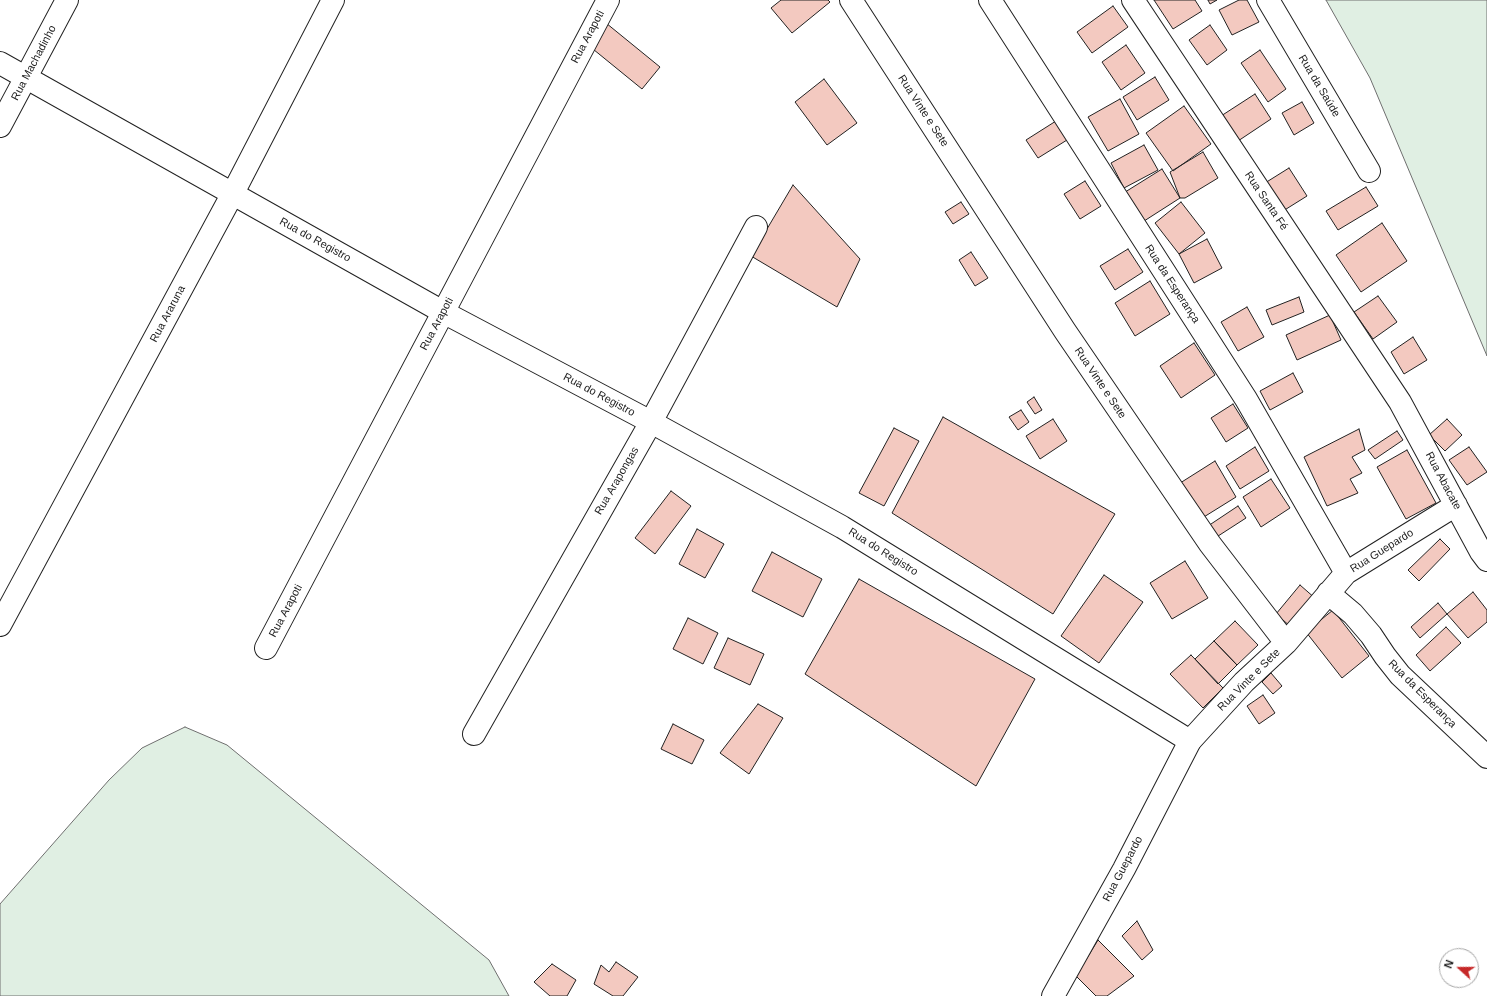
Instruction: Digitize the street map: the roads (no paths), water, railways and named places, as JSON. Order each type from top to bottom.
[{"type":"street","name":"Rua Machadinho","points":[[0,126],[67,0]]},
{"type":"street","name":"Rua Araruna","points":[[0,625],[233,193],[333,0]]},
{"type":"street","name":"Rua Arapoti","points":[[266,648],[608,0]]},
{"type":"street","name":"Rua Vinte e Sete","points":[[851,0],[1065,330],[1210,544],[1286,643],[1244,682],[1190,741]]},
{"type":"street","name":"Rua da Esperança","points":[[990,0],[1246,400],[1346,573]]},
{"type":"street","name":"Rua Santa Fé","points":[[1133,0],[1400,402]]},
{"type":"street","name":"Rua da Saúde","points":[[1268,0],[1369,171]]},
{"type":"street","name":"Rua do Registro","points":[[0,63],[444,312],[651,422],[842,527],[1190,741]]},
{"type":"street","name":"Rua Arapongas","points":[[474,734],[651,422],[756,227]]},
{"type":"street","name":"Rua Abacate","points":[[1400,402],[1481,552],[1487,560]]},
{"type":"street","name":"Rua Guepardo","points":[[1286,643],[1346,573],[1456,505]]},
{"type":"street","name":"Rua da Esperança","points":[[1328,593],[1353,614],[1371,635],[1400,675],[1487,757]]},
{"type":"street","name":"Rua Guepardo","points":[[1056,995],[1124,869],[1190,741]]}]
